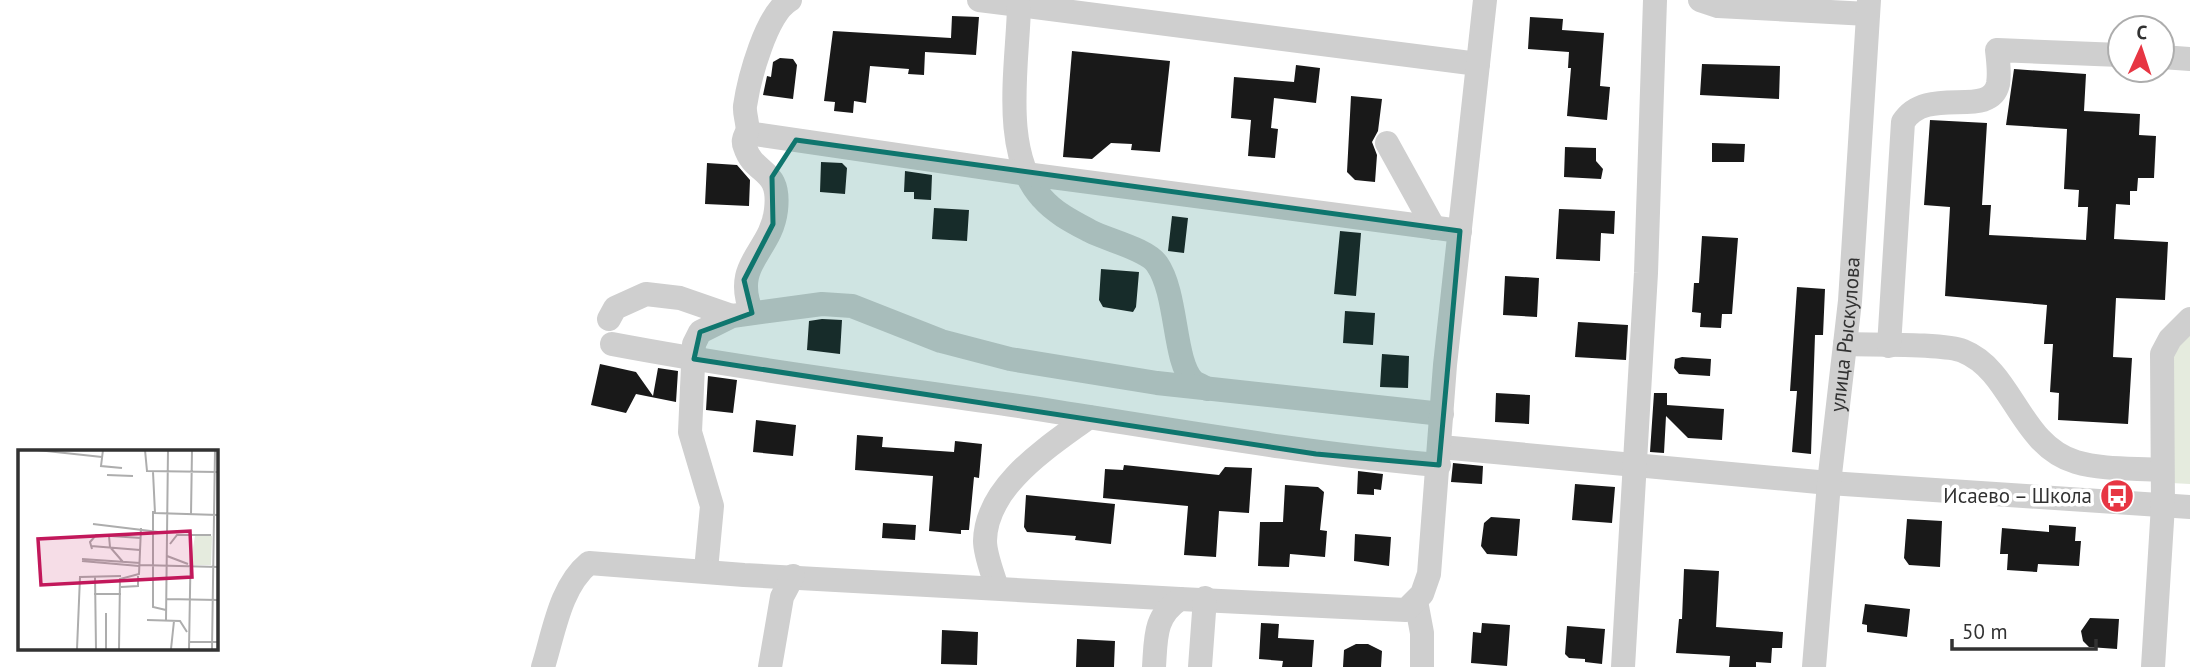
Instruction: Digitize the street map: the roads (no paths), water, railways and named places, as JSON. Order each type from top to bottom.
[{"type":"street","points":[[742,315],[744,280],[751,260],[773,224],[776,192],[772,177],[745,147],[745,109],[750,81],[773,18],[790,0]]},
{"type":"street","points":[[979,0],[1478,64]]},
{"type":"street","points":[[543,667],[569,586],[577,573],[590,563],[1406,610],[1416,601],[1429,574],[1442,414],[1485,0]]},
{"type":"street","points":[[1623,667],[1636,466],[1655,0]]},
{"type":"street","points":[[1700,0],[1718,6],[1869,7]]},
{"type":"street","points":[[1019,6],[1014,113],[1018,152],[1027,174],[1041,197],[1065,217],[1156,262],[1170,289],[1184,362],[1192,380],[1207,389]]},
{"type":"street","name":"улица Рыскулова","points":[[1815,667],[1829,483],[1867,345],[1869,7]]},
{"type":"street","points":[[2106,54],[1997,50],[1998,85],[1991,96],[1978,102],[1922,104],[1910,111],[1903,122],[1867,345],[1961,349],[1980,361],[2031,431],[2066,457],[2105,466],[2163,486],[2190,507]]},
{"type":"street","points":[[747,133],[1027,174],[1460,231]]},
{"type":"street","points":[[772,177],[783,155],[796,140]]},
{"type":"street","points":[[1387,143],[1434,228]]},
{"type":"street","points":[[609,319],[615,307],[646,294],[680,298],[742,315]]},
{"type":"street","points":[[706,570],[712,506],[690,432],[694,344],[700,332],[742,315],[822,304],[852,306],[941,341],[1010,359],[1207,389],[1442,414]]},
{"type":"street","points":[[2153,667],[2163,486],[2162,354],[2170,339],[2190,319]]},
{"type":"street","points":[[612,344],[694,359],[1089,417],[1316,454],[1440,456],[1636,466],[1829,483],[2163,486]]},
{"type":"street","points":[[997,588],[985,542],[991,516],[1007,487],[1044,450],[1089,417]]},
{"type":"street","points":[[770,667],[782,597],[793,576]]},
{"type":"street","points":[[1154,667],[1156,630],[1160,617],[1192,598]]},
{"type":"street","points":[[1192,598],[1200,667]]},
{"type":"street","points":[[1416,601],[1422,633],[1422,667]]},
{"type":"place","name":"Исаево – Школа","points":[[2117,496]]}]
